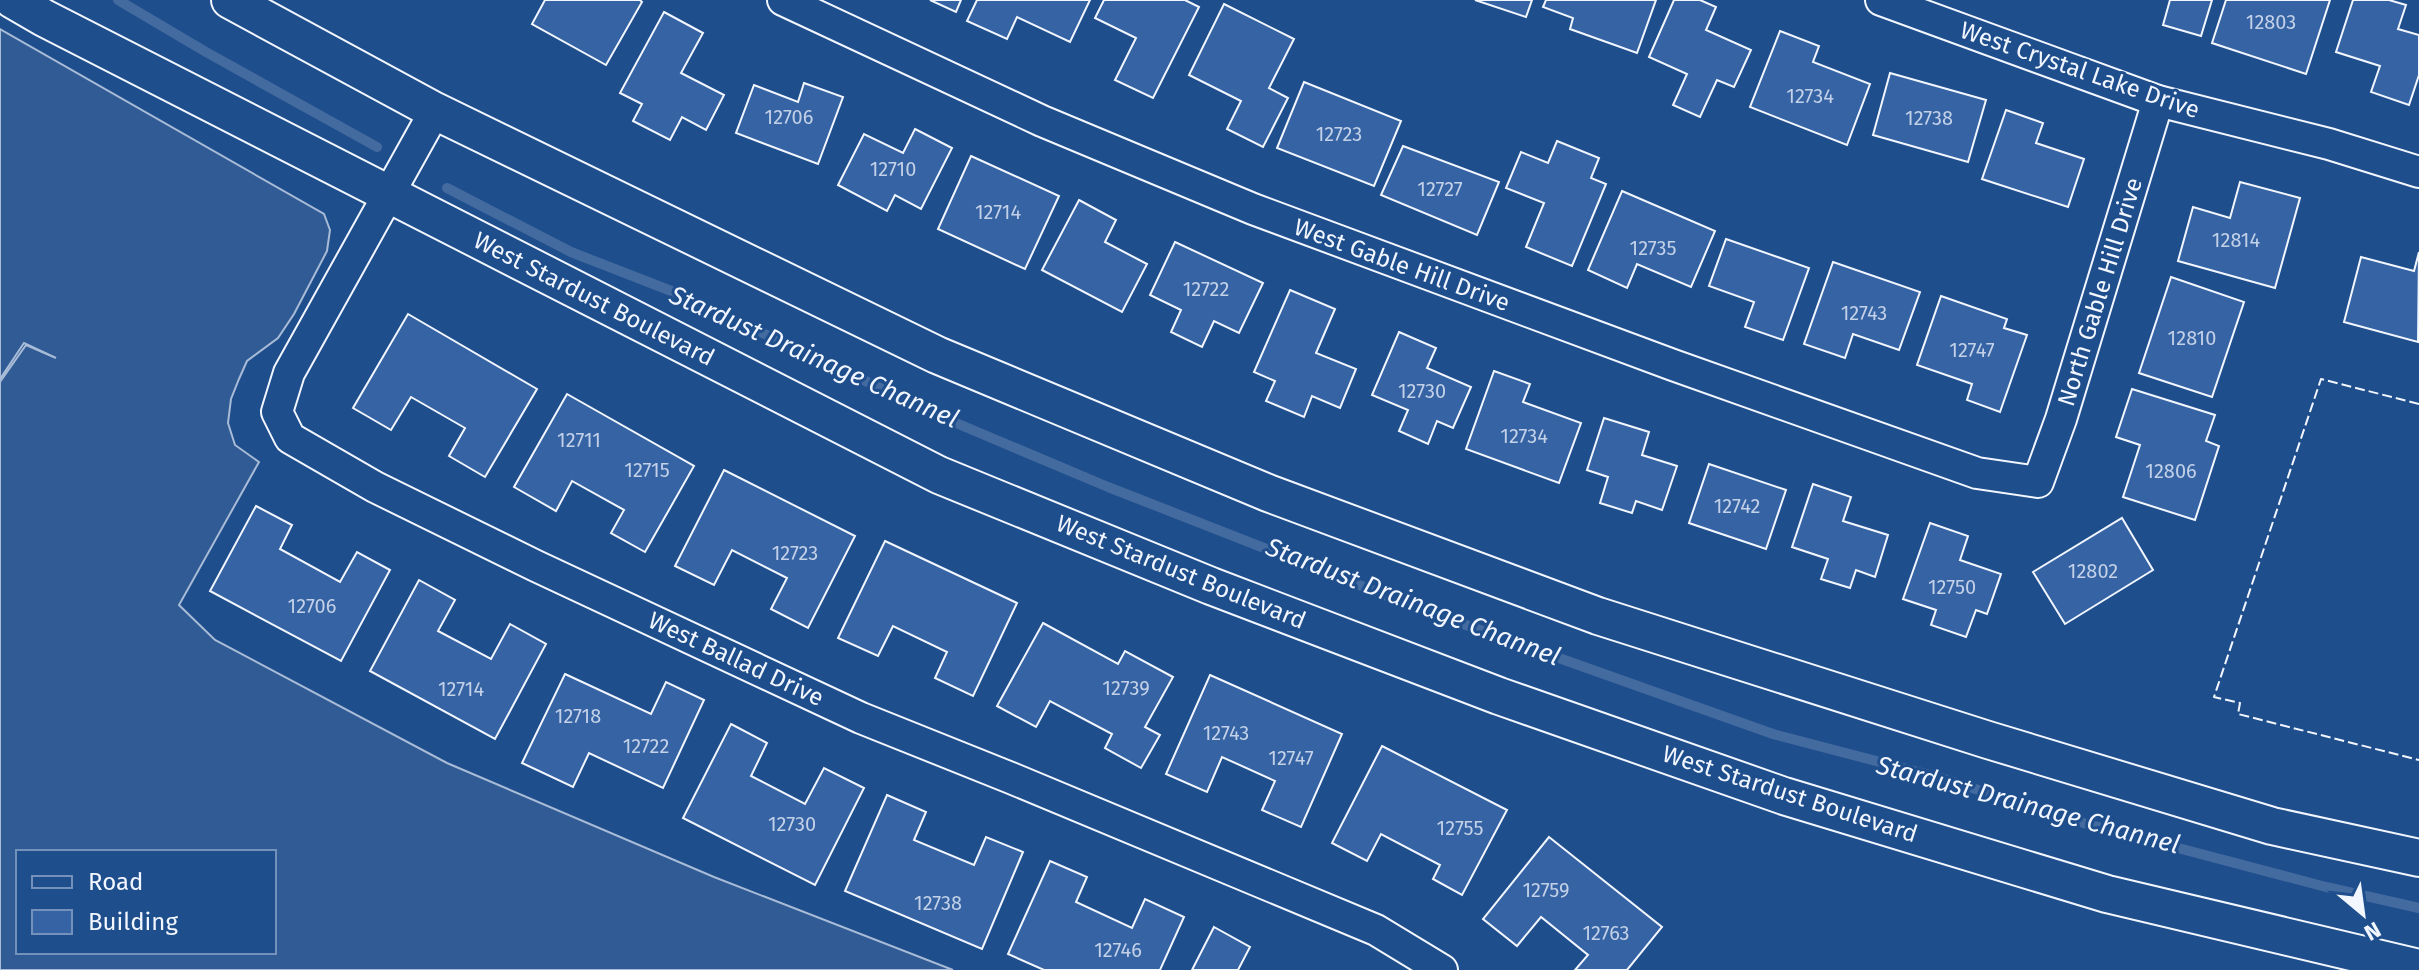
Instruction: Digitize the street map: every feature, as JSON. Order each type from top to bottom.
[{"type":"street","name":"West Stardust Boulevard","points":[[13,0],[939,475],[1211,586],[1499,696],[1784,796],[2107,894],[2419,968]]},
{"type":"street","points":[[230,0],[435,111],[937,355],[1268,493],[1613,621],[1988,740],[2272,826],[2419,858]]},
{"type":"street","name":"West Gable Hill Drive","points":[[783,0],[1042,121],[1253,209],[1659,360],[1962,468],[2038,482]]},
{"type":"street","name":"West Crystal Lake Drive","points":[[1881,0],[2158,101],[2329,144],[2419,172]]},
{"type":"street","name":"North Gable Hill Drive","points":[[2038,482],[2061,419],[2158,101]]},
{"type":"street","name":"West Ballad Drive","points":[[435,111],[289,373],[277,412],[290,438],[375,487],[523,560],[848,712],[1376,930],[1442,970]]},
{"type":"shaded area","points":[[0,29],[324,214],[330,230],[327,251],[294,314],[278,338],[247,361],[239,379],[231,399],[228,423],[235,445],[259,462],[179,605],[215,640],[447,763],[714,877],[953,970],[0,970],[0,382],[26,345],[56,358],[24,343],[0,379]]},
{"type":"building","points":[[545,0],[642,2],[606,65],[532,24]]},
{"type":"building","points":[[930,0],[961,0],[956,12]]},
{"type":"building","points":[[977,0],[1090,0],[1070,42],[1017,17],[1007,39],[967,21]]},
{"type":"building","points":[[1104,0],[1185,0],[1199,7],[1153,98],[1115,80],[1136,38],[1095,18]]},
{"type":"building","points":[[1475,0],[1532,0],[1526,17]]},
{"type":"building","points":[[1546,0],[1656,0],[1637,53],[1570,29],[1573,18],[1543,7]]},
{"type":"building","points":[[1674,0],[1700,0],[1716,7],[1706,30],[1751,50],[1734,87],[1717,80],[1700,117],[1673,105],[1687,74],[1649,57]]},
{"type":"building","points":[[2170,0],[2212,0],[2201,36],[2163,25]]},
{"type":"building","points":[[2226,0],[2330,0],[2306,74],[2212,43]]},
{"type":"building","points":[[2353,0],[2389,0],[2406,5],[2398,29],[2419,35],[2419,75],[2409,105],[2371,92],[2380,66],[2336,52]]},
{"type":"building","points":[[1224,4],[1294,39],[1269,88],[1288,98],[1263,147],[1227,129],[1241,101],[1189,75]]},
{"type":"building","points":[[664,12],[703,33],[681,73],[724,95],[706,130],[682,117],[670,140],[633,121],[642,104],[620,93]]},
{"type":"building","points":[[1780,31],[1819,46],[1813,62],[1870,84],[1847,145],[1750,107]]},
{"type":"building","points":[[1890,73],[1986,100],[1968,162],[1873,135]]},
{"type":"building","points":[[1304,82],[1401,121],[1374,186],[1277,148]]},
{"type":"building","points":[[804,83],[843,97],[818,164],[736,133],[754,85],[798,102]]},
{"type":"building","points":[[2006,110],[2043,123],[2036,143],[2084,159],[2068,207],[1982,179]]},
{"type":"building","points":[[915,129],[952,148],[921,209],[895,195],[887,211],[838,185],[864,134],[903,153]]},
{"type":"building","points":[[1557,141],[1599,158],[1591,178],[1606,184],[1572,266],[1526,247],[1544,203],[1506,188],[1521,152],[1548,163]]},
{"type":"building","points":[[1403,146],[1499,182],[1477,235],[1381,195]]},
{"type":"building","points":[[971,156],[1059,196],[1025,269],[938,229]]},
{"type":"building","points":[[2240,182],[2300,198],[2275,288],[2178,261],[2193,207],[2230,218]]},
{"type":"building","points":[[1622,191],[1715,231],[1691,287],[1637,264],[1627,288],[1588,270]]},
{"type":"building","points":[[1079,200],[1116,220],[1105,242],[1147,264],[1122,312],[1042,270]]},
{"type":"building","points":[[1726,239],[1809,268],[1783,340],[1745,327],[1754,302],[1709,286]]},
{"type":"building","points":[[1175,242],[1263,283],[1239,333],[1214,321],[1202,347],[1171,332],[1181,310],[1150,295]]},
{"type":"building","points":[[2419,252],[2418,342],[2344,322],[2361,257],[2414,271]]},
{"type":"building","points":[[1833,262],[1920,292],[1899,350],[1853,334],[1845,358],[1804,344]]},
{"type":"building","points":[[2171,277],[2244,302],[2212,397],[2139,373]]},
{"type":"building","points":[[1290,290],[1335,309],[1316,353],[1356,369],[1340,408],[1312,396],[1304,417],[1266,401],[1275,381],[1254,372]]},
{"type":"building","points":[[1941,296],[2007,319],[2004,328],[2027,335],[2000,412],[1967,400],[1972,384],[1917,365]]},
{"type":"building","points":[[408,314],[537,389],[485,477],[449,456],[465,428],[411,397],[391,430],[353,408]]},
{"type":"building","points":[[1399,332],[1436,348],[1427,368],[1471,387],[1453,428],[1437,421],[1428,444],[1399,431],[1408,410],[1372,395]]},
{"type":"building","points":[[1494,371],[1530,384],[1523,402],[1581,423],[1559,483],[1466,449]]},
{"type":"building","points":[[2132,389],[2215,415],[2206,441],[2219,446],[2195,520],[2123,497],[2140,445],[2116,437]]},
{"type":"building","points":[[567,394],[694,466],[645,552],[611,533],[624,510],[572,481],[556,511],[514,487]]},
{"type":"building","points":[[1604,418],[1649,432],[1642,455],[1677,466],[1662,510],[1636,501],[1632,513],[1600,503],[1608,477],[1587,470]]},
{"type":"building","points":[[1709,464],[1786,490],[1766,549],[1689,523]]},
{"type":"building","points":[[724,470],[855,536],[808,628],[771,609],[787,578],[732,550],[714,585],[675,566]]},
{"type":"building","points":[[1813,484],[1851,497],[1843,521],[1888,535],[1875,577],[1856,570],[1850,588],[1821,579],[1828,559],[1792,547]]},
{"type":"building","points":[[256,506],[292,525],[280,549],[340,582],[357,552],[390,570],[341,661],[210,591]]},
{"type":"building","points":[[2122,518],[2153,570],[2065,624],[2033,572]]},
{"type":"building","points":[[1930,523],[1968,536],[1960,560],[2001,574],[1987,614],[1976,610],[1966,637],[1931,625],[1936,610],[1903,599]]},
{"type":"building","points":[[885,541],[1017,603],[973,696],[935,678],[947,652],[893,626],[878,656],[838,638]]},
{"type":"building","points":[[419,580],[455,600],[438,631],[491,659],[510,624],[546,644],[495,739],[370,671]]},
{"type":"building","points":[[1043,623],[1118,664],[1125,651],[1173,677],[1145,727],[1160,735],[1141,768],[1105,748],[1112,734],[1050,701],[1036,727],[997,706]]},
{"type":"building","points":[[565,674],[651,714],[666,682],[704,700],[663,788],[589,753],[573,787],[522,763]]},
{"type":"building","points":[[1210,675],[1342,734],[1301,827],[1262,810],[1275,781],[1222,757],[1207,792],[1166,774]]},
{"type":"building","points":[[731,724],[767,743],[751,776],[805,804],[824,768],[864,788],[815,885],[683,818]]},
{"type":"building","points":[[1382,746],[1507,810],[1462,895],[1433,879],[1440,865],[1381,834],[1367,861],[1332,843]]},
{"type":"building","points":[[887,795],[926,812],[914,840],[974,865],[986,837],[1023,852],[982,949],[845,891]]},
{"type":"building","points":[[1549,837],[1662,927],[1627,970],[1575,970],[1588,955],[1541,917],[1517,946],[1483,919]]},
{"type":"building","points":[[1050,861],[1087,877],[1076,902],[1132,928],[1145,899],[1184,917],[1160,970],[1044,970],[1008,954]]},
{"type":"building","points":[[1214,927],[1250,947],[1238,970],[1192,970]]},
{"type":"waterway","name":"Stardust Drainage Channel","points":[[118,0],[377,147]]},
{"type":"waterway","name":"Stardust Drainage Channel","points":[[447,188],[571,252],[679,294],[949,420],[1108,487],[1418,608],[1773,734],[1941,778],[2072,820],[2326,887],[2419,908]]},
{"type":"fence","points":[[2419,404],[2321,379],[2214,697],[2240,703],[2238,714],[2419,760]]}]
